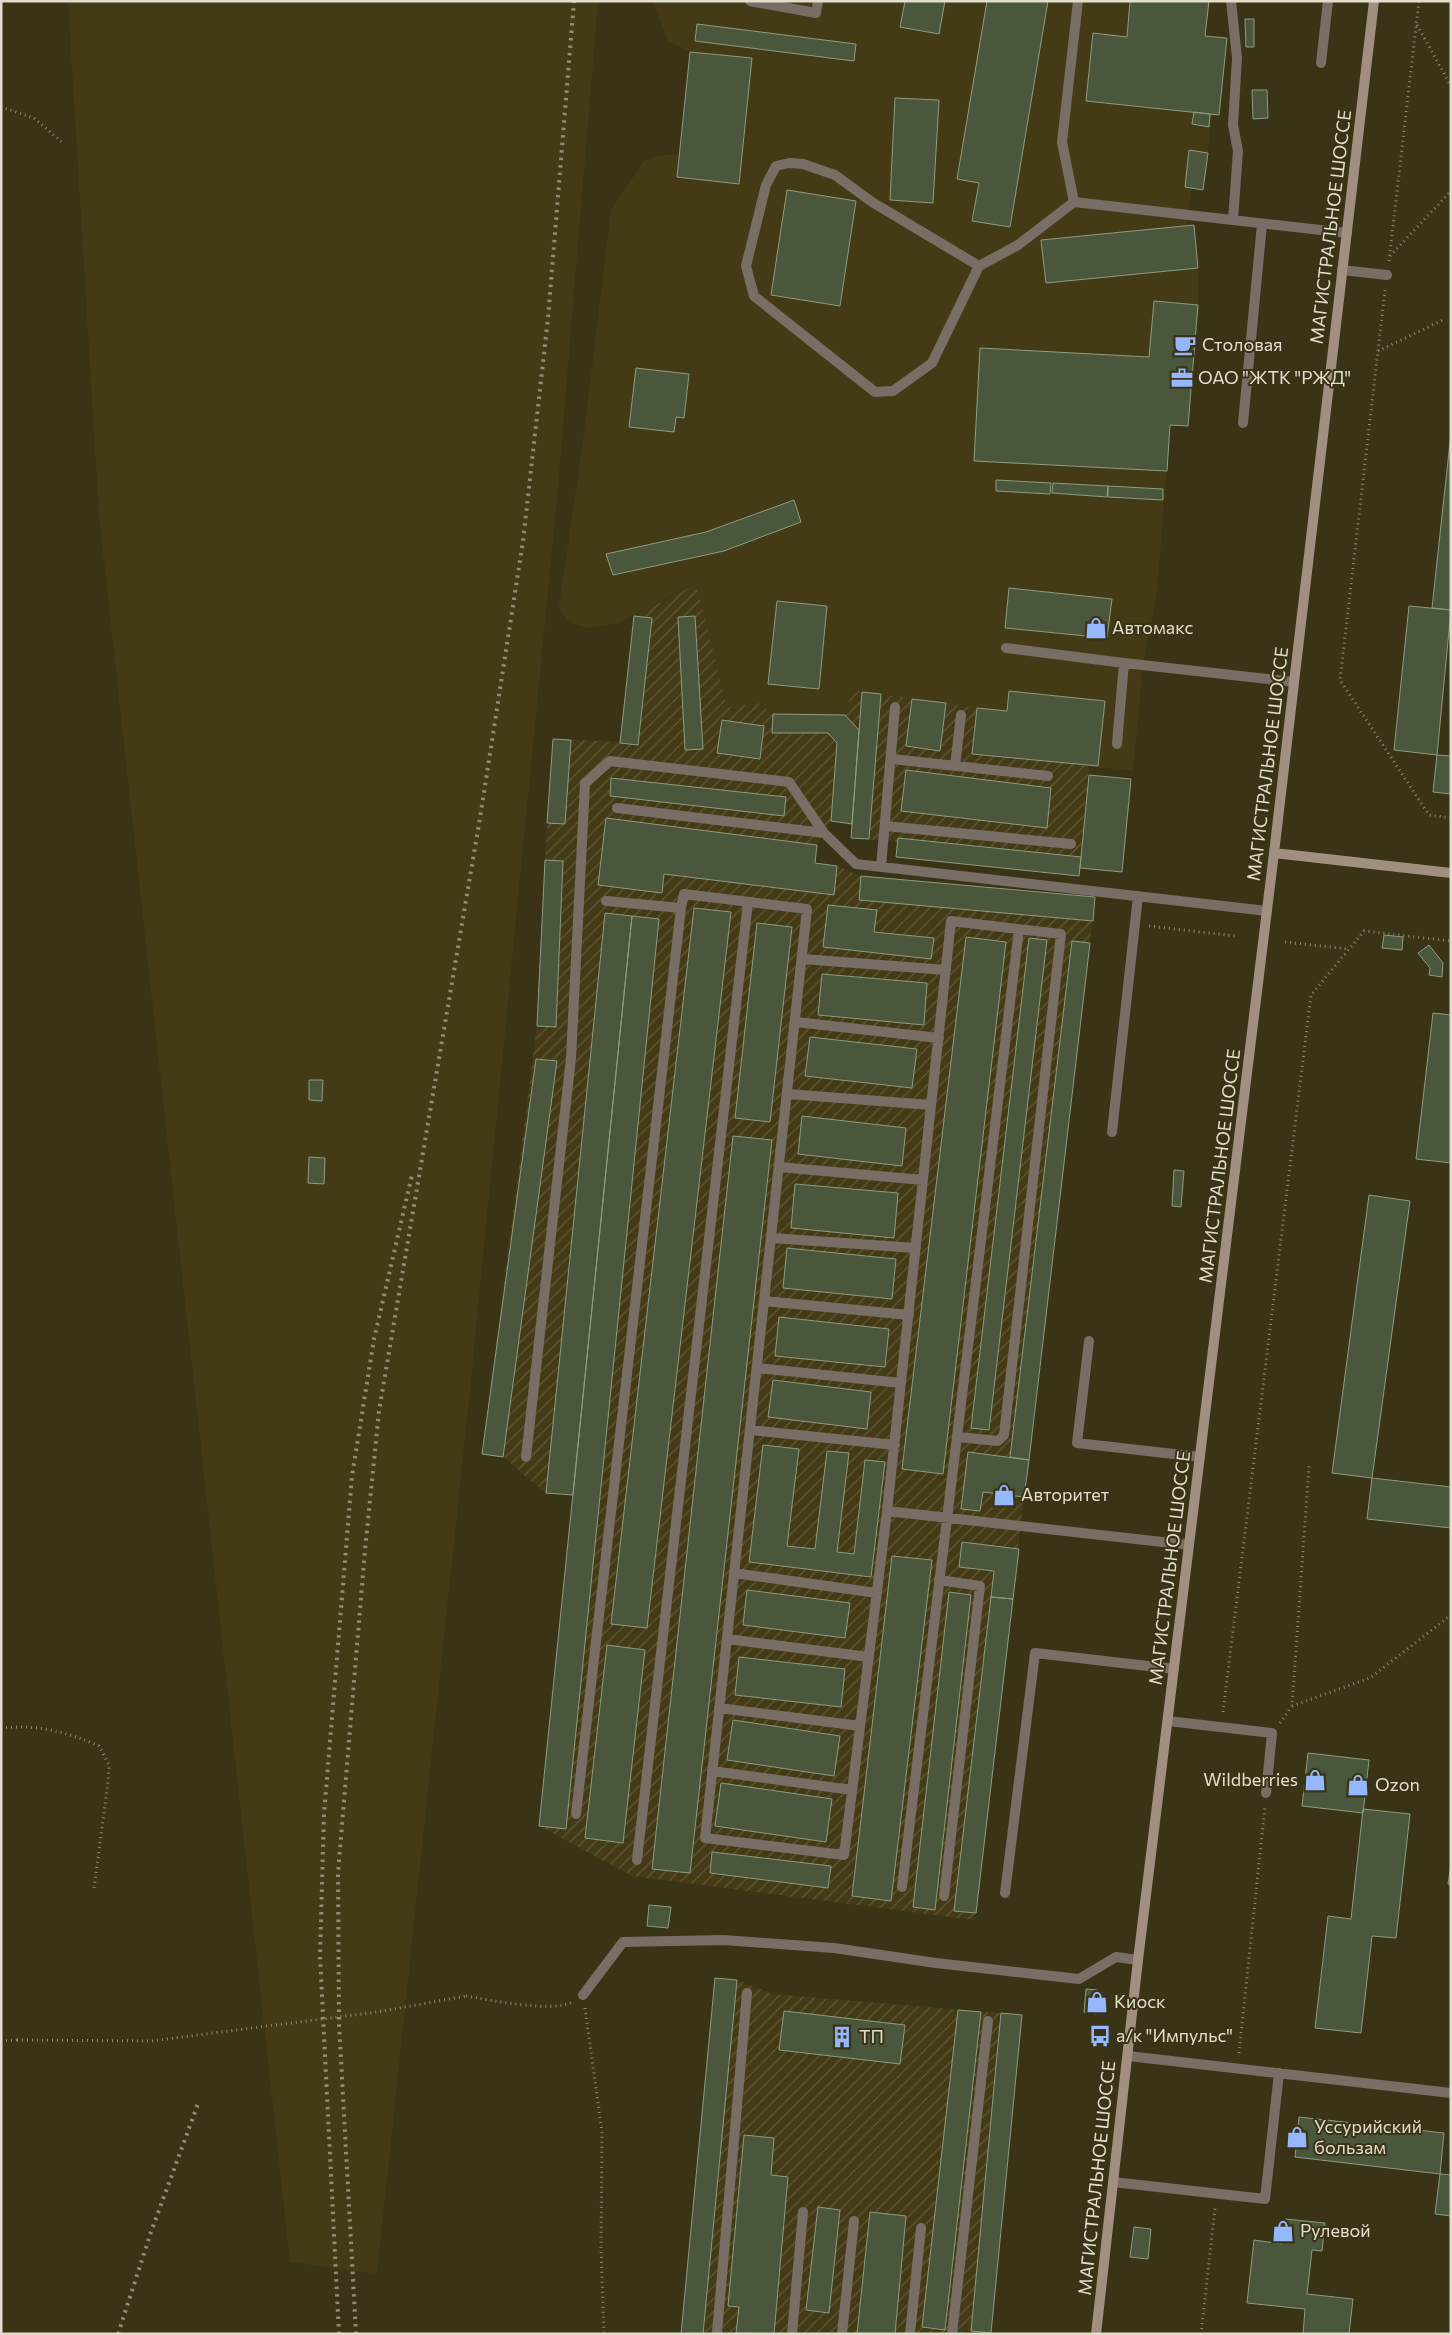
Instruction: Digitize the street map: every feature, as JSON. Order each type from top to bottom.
[{"type":"main road","name":"МАГИСТРАЛЬНОЕ ШОССЕ","points":[[1096,2334],[1138,1960],[1274,854],[1374,1]]},
{"type":"main road","points":[[1274,854],[1451,874]]},
{"type":"lane","points":[[750,1],[816,13],[818,1]]},
{"type":"lane","points":[[1074,202],[1062,142],[1078,1]]},
{"type":"lane","points":[[1231,1],[1237,58],[1233,124],[1238,151],[1233,220]]},
{"type":"lane","points":[[1321,63],[1328,1]]},
{"type":"lane","points":[[979,266],[872,202],[835,175],[804,164],[789,163],[776,166],[766,184],[746,266],[754,296],[875,392],[893,391],[932,363],[979,266],[1018,245],[1074,202],[1347,233]]},
{"type":"lane","points":[[1242,423],[1262,224]]},
{"type":"lane","points":[[1342,270],[1387,275]]},
{"type":"lane","points":[[1006,648],[1294,682]]},
{"type":"lane","points":[[1117,744],[1124,663]]},
{"type":"lane","points":[[881,867],[896,707]]},
{"type":"lane","points":[[956,766],[961,716]]},
{"type":"lane","points":[[892,759],[1048,776]]},
{"type":"lane","points":[[526,1457],[571,1058],[585,783],[610,761],[789,782],[824,833],[856,864],[1267,911]]},
{"type":"lane","points":[[617,808],[824,833]]},
{"type":"lane","points":[[885,826],[1070,844]]},
{"type":"lane","points":[[576,1814],[684,894],[807,909],[705,1838],[844,1855],[895,1445],[952,921],[1061,934],[1004,1435],[998,1441],[958,1438]]},
{"type":"lane","points":[[1112,1132],[1138,896]]},
{"type":"lane","points":[[606,901],[681,908]]},
{"type":"lane","points":[[637,1860],[748,902]]},
{"type":"lane","points":[[902,1887],[1019,928]]},
{"type":"lane","points":[[803,959],[946,970]]},
{"type":"lane","points":[[796,1022],[939,1038]]},
{"type":"lane","points":[[788,1094],[932,1105]]},
{"type":"lane","points":[[779,1167],[923,1180]]},
{"type":"lane","points":[[771,1238],[916,1248]]},
{"type":"lane","points":[[764,1301],[909,1315]]},
{"type":"lane","points":[[1089,1341],[1076,1443],[1200,1457]]},
{"type":"lane","points":[[757,1368],[901,1383]]},
{"type":"lane","points":[[750,1430],[895,1445]]},
{"type":"lane","points":[[887,1511],[1189,1545]]},
{"type":"lane","points":[[734,1573],[877,1593]]},
{"type":"lane","points":[[939,1580],[980,1586],[944,1896]]},
{"type":"lane","points":[[727,1639],[869,1657]]},
{"type":"lane","points":[[1006,1893],[1035,1653],[1174,1669]]},
{"type":"lane","points":[[719,1708],[860,1726]]},
{"type":"lane","points":[[1168,1722],[1272,1733],[1266,1793]]},
{"type":"lane","points":[[712,1772],[852,1790]]},
{"type":"lane","points":[[583,1995],[623,1942],[724,1940],[834,1948],[936,1964],[1079,1979],[1116,1957],[1138,1960]]},
{"type":"lane","points":[[718,2334],[747,1994]]},
{"type":"lane","points":[[952,2334],[988,2021]]},
{"type":"lane","points":[[1128,2056],[1451,2092]]},
{"type":"lane","points":[[1113,2182],[1265,2199],[1279,2073]]},
{"type":"lane","points":[[792,2334],[803,2212]]},
{"type":"lane","points":[[842,2334],[854,2221]]},
{"type":"lane","points":[[910,2334],[921,2228]]},
{"type":"path","points":[[1419,1],[1340,680],[1429,816],[1451,818]]},
{"type":"path","points":[[1416,24],[1451,86]]},
{"type":"path","points":[[1,108],[34,118],[64,144]]},
{"type":"path","points":[[1389,257],[1451,190]]},
{"type":"path","points":[[1378,350],[1445,318]]},
{"type":"path","points":[[1135,925],[1235,936]]},
{"type":"path","points":[[1221,1727],[1310,996],[1364,931],[1451,941]]},
{"type":"path","points":[[1285,942],[1349,949]]},
{"type":"path","points":[[1272,1733],[1292,1706],[1309,1466]]},
{"type":"path","points":[[1292,1706],[1370,1678],[1451,1615]]},
{"type":"path","points":[[1,1728],[24,1727],[57,1730],[99,1746],[109,1765],[94,1889]]},
{"type":"path","points":[[1237,2068],[1266,1793]]},
{"type":"path","points":[[1,2041],[151,2042],[377,2012],[466,1996],[548,2007],[567,2005],[583,1995],[602,2132],[601,2248],[604,2334]]},
{"type":"path","points":[[1201,2334],[1217,2194]]},
{"type":"shaded area","points":[[68,1],[598,1],[557,499],[470,1390],[377,2274],[290,2262],[99,515]]},
{"type":"shaded area","points":[[653,1],[1209,1],[1205,36],[1227,38],[1219,115],[1212,115],[1203,190],[1192,188],[1188,215],[1187,225],[1194,225],[1198,268],[1198,305],[1188,426],[1170,426],[1157,592],[1143,665],[1133,771],[972,754],[976,708],[852,690],[845,715],[773,714],[757,703],[727,707],[695,584],[619,623],[588,628],[569,623],[559,607],[583,441],[611,210],[644,161],[656,156],[679,154],[690,52],[668,41]]},
{"type":"shaded area","points":[[696,584],[727,707],[758,703],[773,714],[845,715],[852,690],[977,708],[972,754],[1089,765],[1079,876],[896,857],[897,842],[851,838],[852,824],[831,821],[817,845],[815,863],[837,866],[861,876],[1095,897],[974,1920],[632,1876],[539,1826],[573,1496],[546,1493],[503,1457],[482,1454],[537,1026],[553,739],[620,742],[634,616]]},
{"type":"shaded area","points":[[715,1978],[737,1980],[773,1994],[1022,2015],[991,2333],[966,2330],[965,2334],[681,2334]]},
{"type":"building","points":[[905,1],[945,1],[939,34],[900,27]]},
{"type":"building","points":[[987,1],[1048,1],[1010,227],[972,221],[979,183],[957,179]]},
{"type":"building","points":[[1130,1],[1209,1],[1205,36],[1227,38],[1219,115],[1086,101],[1093,33],[1127,37]]},
{"type":"building","points":[[1245,19],[1254,19],[1254,47],[1246,47]]},
{"type":"building","points":[[697,24],[856,44],[854,61],[695,41]]},
{"type":"building","points":[[690,52],[752,58],[739,184],[677,177]]},
{"type":"building","points":[[1252,90],[1267,90],[1268,118],[1253,119]]},
{"type":"building","points":[[895,98],[939,100],[933,203],[890,200]]},
{"type":"building","points":[[1194,112],[1210,114],[1209,127],[1192,124]]},
{"type":"building","points":[[1189,150],[1208,153],[1203,190],[1185,187]]},
{"type":"building","points":[[787,190],[856,201],[840,306],[771,295]]},
{"type":"building","points":[[1194,225],[1198,268],[1046,283],[1041,240]]},
{"type":"building","points":[[1154,301],[1198,305],[1188,426],[1170,425],[1167,471],[974,461],[980,348],[1149,357]]},
{"type":"building","points":[[636,368],[689,374],[684,418],[676,417],[674,432],[629,427]]},
{"type":"building","points":[[1451,433],[1451,610],[1432,608]]},
{"type":"building","points":[[996,480],[1051,483],[1050,494],[996,491]]},
{"type":"building","points":[[1053,483],[1108,486],[1107,497],[1052,493]]},
{"type":"building","points":[[1108,486],[1163,489],[1163,500],[1108,497]]},
{"type":"building","points":[[794,500],[801,522],[724,551],[613,575],[606,554],[706,532]]},
{"type":"building","points":[[1009,588],[1112,599],[1107,638],[1005,628]]},
{"type":"building","points":[[777,601],[827,606],[819,689],[768,684]]},
{"type":"building","points":[[1409,606],[1451,610],[1437,755],[1394,750]]},
{"type":"building","points":[[634,616],[652,618],[638,745],[620,743]]},
{"type":"building","points":[[695,616],[703,749],[685,750],[678,617]]},
{"type":"building","points":[[1009,691],[1105,701],[1098,766],[972,754],[977,708],[1007,711]]},
{"type":"building","points":[[862,692],[881,694],[869,839],[851,838]]},
{"type":"building","points":[[912,699],[946,703],[940,751],[906,746]]},
{"type":"building","points":[[773,714],[845,715],[859,730],[852,824],[831,821],[837,743],[828,733],[772,733]]},
{"type":"building","points":[[722,720],[764,726],[760,759],[717,753]]},
{"type":"building","points":[[553,739],[571,740],[565,824],[547,823]]},
{"type":"building","points":[[1437,755],[1451,756],[1451,794],[1433,792]]},
{"type":"building","points":[[906,770],[1051,788],[1047,828],[901,811]]},
{"type":"building","points":[[1089,775],[1131,779],[1122,872],[1080,868]]},
{"type":"building","points":[[611,778],[786,797],[784,816],[610,796]]},
{"type":"building","points":[[606,818],[817,845],[815,863],[837,866],[834,895],[664,874],[662,893],[598,885]]},
{"type":"building","points":[[898,838],[1081,857],[1079,876],[896,857]]},
{"type":"building","points":[[545,860],[563,861],[556,1027],[537,1026]]},
{"type":"building","points":[[861,876],[1095,897],[1093,921],[859,900]]},
{"type":"building","points":[[828,905],[877,910],[874,932],[934,938],[931,959],[823,947]]},
{"type":"building","points":[[694,908],[731,912],[647,1628],[611,1624]]},
{"type":"building","points":[[605,913],[632,916],[573,1495],[546,1493]]},
{"type":"building","points":[[632,916],[659,919],[566,1829],[539,1826]]},
{"type":"building","points":[[757,923],[792,927],[770,1122],[735,1118]]},
{"type":"building","points":[[1384,935],[1403,937],[1402,950],[1382,948]]},
{"type":"building","points":[[966,937],[1006,942],[943,1474],[902,1469]]},
{"type":"building","points":[[1029,938],[1047,940],[989,1430],[971,1428]]},
{"type":"building","points":[[1072,941],[1090,943],[1029,1460],[1010,1457]]},
{"type":"building","points":[[1429,945],[1443,963],[1442,977],[1429,975],[1430,968],[1418,953]]},
{"type":"building","points":[[822,974],[927,983],[924,1025],[818,1015]]},
{"type":"building","points":[[1433,1013],[1451,1015],[1451,1163],[1416,1159]]},
{"type":"building","points":[[810,1037],[917,1049],[912,1088],[805,1076]]},
{"type":"building","points":[[536,1059],[557,1061],[503,1457],[482,1454]]},
{"type":"building","points":[[309,1080],[323,1080],[322,1101],[309,1100]]},
{"type":"building","points":[[802,1116],[906,1128],[902,1166],[798,1154]]},
{"type":"building","points":[[733,1136],[772,1140],[690,1873],[652,1869]]},
{"type":"building","points":[[309,1157],[325,1158],[324,1184],[308,1183]]},
{"type":"building","points":[[1174,1170],[1184,1171],[1181,1207],[1172,1206]]},
{"type":"building","points":[[795,1184],[898,1193],[894,1238],[791,1228]]},
{"type":"building","points":[[1369,1195],[1410,1201],[1372,1478],[1332,1473]]},
{"type":"building","points":[[787,1248],[896,1259],[892,1299],[783,1288]]},
{"type":"building","points":[[779,1317],[889,1329],[885,1367],[775,1356]]},
{"type":"building","points":[[773,1380],[871,1392],[867,1429],[768,1417]]},
{"type":"building","points":[[763,1445],[799,1449],[787,1546],[815,1549],[827,1451],[849,1453],[837,1552],[854,1554],[865,1460],[885,1462],[871,1577],[749,1562]]},
{"type":"building","points":[[968,1452],[1029,1460],[1024,1497],[983,1492],[980,1511],[961,1509]]},
{"type":"building","points":[[1372,1478],[1451,1487],[1451,1528],[1367,1519]]},
{"type":"building","points":[[962,1542],[1019,1549],[1013,1599],[991,1597],[994,1571],[959,1567]]},
{"type":"building","points":[[892,1556],[932,1560],[891,1901],[852,1896]]},
{"type":"building","points":[[747,1590],[850,1603],[845,1638],[743,1625]]},
{"type":"building","points":[[949,1592],[971,1595],[935,1910],[913,1907]]},
{"type":"building","points":[[991,1597],[1013,1599],[976,1913],[954,1911]]},
{"type":"building","points":[[607,1645],[645,1650],[623,1843],[585,1838]]},
{"type":"building","points":[[739,1657],[845,1669],[841,1707],[735,1695]]},
{"type":"building","points":[[733,1720],[840,1736],[834,1776],[727,1760]]},
{"type":"building","points":[[1308,1753],[1369,1760],[1363,1813],[1302,1806]]},
{"type":"building","points":[[721,1783],[832,1799],[826,1842],[715,1826]]},
{"type":"building","points":[[1363,1809],[1410,1814],[1396,1938],[1372,1936],[1361,2033],[1315,2028],[1328,1916],[1351,1919]]},
{"type":"building","points":[[712,1852],[831,1866],[828,1888],[710,1873]]},
{"type":"building","points":[[1451,1864],[1451,1885],[1448,1884]]},
{"type":"building","points":[[649,1905],[671,1907],[668,1928],[647,1926]]},
{"type":"building","points":[[715,1978],[737,1980],[703,2334],[681,2334]]},
{"type":"building","points":[[1086,1989],[1098,1990],[1096,2014],[1084,2012]]},
{"type":"building","points":[[958,2010],[981,2012],[945,2330],[922,2327]]},
{"type":"building","name":"ТП","points":[[784,2011],[905,2025],[900,2064],[779,2050]]},
{"type":"building","points":[[1001,2013],[1022,2015],[991,2333],[971,2331]]},
{"type":"building","points":[[1299,2117],[1444,2133],[1440,2174],[1295,2157]]},
{"type":"building","points":[[744,2135],[774,2138],[771,2175],[788,2177],[774,2334],[736,2333],[739,2307],[728,2306]]},
{"type":"building","points":[[1440,2174],[1451,2175],[1451,2216],[1435,2214]]},
{"type":"building","points":[[818,2207],[840,2210],[829,2313],[806,2310]]},
{"type":"building","points":[[870,2212],[906,2216],[895,2334],[857,2334]]},
{"type":"building","points":[[1285,2219],[1325,2223],[1322,2251],[1312,2250],[1307,2294],[1353,2299],[1349,2334],[1303,2334],[1305,2309],[1247,2303],[1254,2240],[1282,2244]]},
{"type":"building","points":[[1134,2227],[1151,2229],[1148,2259],[1130,2257]]},
{"type":"railway","points":[[356,2334],[339,2023],[338,1873],[365,1550],[379,1411],[480,818],[523,541],[548,318],[574,1]]},
{"type":"railway","points":[[339,2334],[320,1956],[324,1814],[352,1476],[374,1339],[412,1175]]},
{"type":"railway","points":[[118,2334],[151,2232],[199,2101]]},
{"type":"place","name":"Столовая","points":[[1185,345]]},
{"type":"place","name":"ОАО \"ЖТК \"РЖД\"","points":[[1182,378]]},
{"type":"place","name":"Автомакс","points":[[1096,628]]},
{"type":"place","name":"Авторитет","points":[[1004,1495]]},
{"type":"place","name":"Wildberries","points":[[1315,1780]]},
{"type":"place","name":"Ozon","points":[[1358,1785]]},
{"type":"place","name":"Киоск","points":[[1097,2002]]},
{"type":"place","name":"а/к \"Импульс\"","points":[[1100,2036]]},
{"type":"place","name":"ТП","points":[[842,2037]]},
{"type":"place","name":"Уссурийский бользам","points":[[1297,2137]]},
{"type":"place","name":"Рулевой","points":[[1283,2231]]}]
